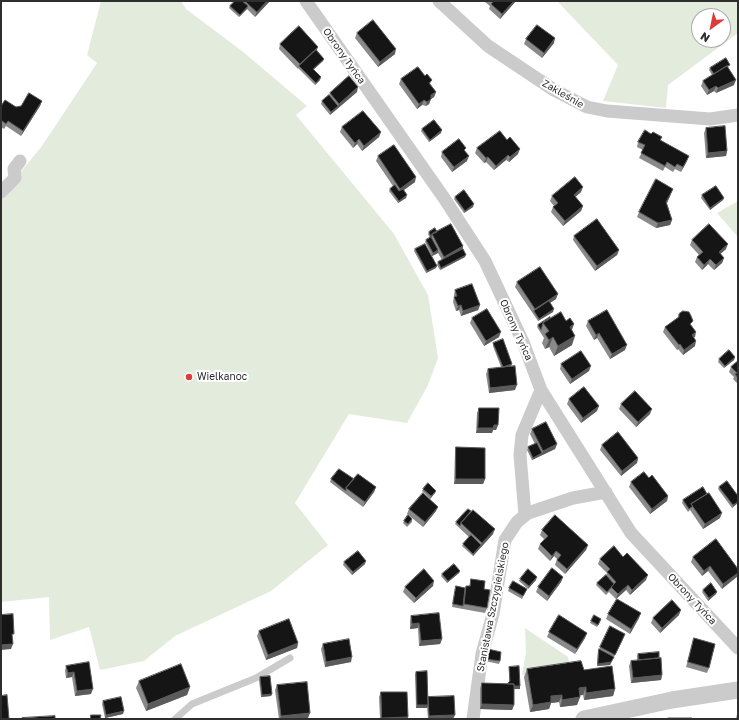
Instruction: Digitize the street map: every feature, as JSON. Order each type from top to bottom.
[{"type":"street","name":"Obrony Tyńca","points":[[306,1],[440,193],[485,261],[523,342],[542,390],[631,533],[738,648]]},
{"type":"street","name":"Zakleśnie","points":[[439,1],[488,46],[554,90],[587,107],[607,111],[710,119],[738,115]]},
{"type":"street","points":[[1,192],[15,178],[14,169],[20,161]]},
{"type":"street","points":[[525,515],[520,455],[522,435],[542,390]]},
{"type":"street","name":"Stanisława Szczygielskiego","points":[[474,719],[482,654],[493,614],[499,568],[505,540],[517,522],[525,515],[573,498],[606,492]]},
{"type":"street","points":[[584,719],[672,700],[738,690]]},
{"type":"lane","points":[[175,719],[192,704],[256,678],[290,658]]},
{"type":"shaded area","points":[[101,1],[181,1],[186,9],[242,51],[307,106],[296,115],[394,234],[428,295],[438,358],[428,385],[407,423],[349,414],[295,503],[328,545],[271,591],[175,636],[144,661],[100,670],[89,627],[50,640],[49,597],[1,602],[1,196],[42,146],[97,63],[87,55]]},
{"type":"shaded area","points":[[557,1],[738,1],[738,33],[731,38],[731,8],[691,8],[691,48],[718,48],[668,85],[666,108],[603,101],[618,65]]},
{"type":"shaded area","points":[[738,201],[738,237],[717,213]]},
{"type":"shaded area","points":[[525,628],[568,657],[570,667],[522,675],[526,653]]},
{"type":"building","points":[[235,1],[242,1],[248,6],[240,15],[230,6]]},
{"type":"building","points":[[245,1],[267,1],[257,12]]},
{"type":"building","points":[[492,1],[514,1],[502,14],[491,4],[493,2]]},
{"type":"building","points":[[373,20],[396,49],[380,62],[357,33]]},
{"type":"building","points":[[537,25],[555,38],[544,53],[526,39]]},
{"type":"building","points":[[299,26],[318,47],[300,64],[280,44]]},
{"type":"building","points":[[316,50],[324,59],[313,69],[321,77],[316,83],[299,66]]},
{"type":"building","points":[[726,58],[730,65],[714,74],[710,68]]},
{"type":"building","points":[[727,66],[736,80],[718,88],[716,86],[709,90],[703,81]]},
{"type":"building","points":[[418,67],[425,76],[427,74],[432,80],[429,83],[436,92],[431,95],[431,99],[427,102],[424,100],[419,104],[401,79]]},
{"type":"building","points":[[349,76],[358,87],[339,104],[330,93]]},
{"type":"building","points":[[29,93],[42,101],[23,131],[8,121],[6,124],[1,120],[1,106],[5,100],[16,107],[21,106]]},
{"type":"building","points":[[329,95],[338,106],[331,112],[322,101]]},
{"type":"building","points":[[363,111],[381,132],[364,146],[359,139],[355,143],[342,127]]},
{"type":"building","points":[[434,120],[442,130],[430,140],[422,129]]},
{"type":"building","points":[[725,126],[727,151],[708,153],[706,128]]},
{"type":"building","points":[[645,130],[651,134],[653,132],[662,137],[660,140],[689,156],[683,167],[677,164],[675,167],[667,162],[665,166],[641,153],[645,145],[638,142]]},
{"type":"building","points":[[500,131],[507,140],[510,137],[520,149],[510,157],[508,155],[496,166],[477,148]]},
{"type":"building","points":[[459,139],[466,148],[464,150],[469,156],[454,167],[442,152]]},
{"type":"building","points":[[394,145],[416,177],[400,189],[378,156]]},
{"type":"building","points":[[575,177],[583,187],[574,195],[583,206],[565,221],[553,207],[558,203],[552,196]]},
{"type":"building","points":[[656,179],[673,189],[666,202],[672,220],[658,223],[639,212]]},
{"type":"building","points":[[395,185],[399,191],[403,189],[407,195],[399,201],[390,189]]},
{"type":"building","points":[[716,186],[724,198],[710,208],[702,195]]},
{"type":"building","points":[[464,190],[474,204],[465,211],[455,197]]},
{"type":"building","points":[[597,219],[619,250],[597,266],[574,236]]},
{"type":"building","points":[[451,224],[463,246],[444,257],[432,234]]},
{"type":"building","points":[[709,224],[728,244],[719,252],[724,258],[716,265],[710,259],[704,265],[697,257],[703,252],[692,240]]},
{"type":"building","points":[[435,228],[437,232],[432,234],[431,237],[429,232]]},
{"type":"building","points":[[431,237],[438,250],[433,253],[426,240]]},
{"type":"building","points":[[425,244],[437,266],[427,271],[415,249]]},
{"type":"building","points":[[463,249],[466,255],[441,268],[438,262]]},
{"type":"building","points":[[540,267],[558,294],[535,309],[517,282]]},
{"type":"building","points":[[472,284],[480,305],[463,311],[461,305],[458,306],[454,297],[457,296],[455,290]]},
{"type":"building","points":[[549,301],[554,309],[539,319],[534,311]]},
{"type":"building","points":[[487,309],[501,332],[486,341],[472,318]]},
{"type":"building","points":[[607,310],[627,345],[612,354],[599,333],[596,335],[588,321]]},
{"type":"building","points":[[683,311],[689,312],[693,321],[690,324],[696,332],[692,335],[696,341],[684,350],[665,327],[679,317],[679,314]]},
{"type":"building","points":[[561,312],[566,321],[570,318],[574,324],[570,327],[575,336],[558,346],[553,337],[549,340],[545,334],[549,331],[543,323]]},
{"type":"building","points":[[550,317],[543,323],[541,330],[538,325]]},
{"type":"building","points":[[503,339],[512,364],[503,367],[493,343]]},
{"type":"building","points":[[729,350],[735,357],[725,366],[719,359]]},
{"type":"building","points":[[581,351],[591,366],[572,379],[561,364]]},
{"type":"building","points":[[738,361],[738,378],[735,374],[737,373],[731,367]]},
{"type":"building","points":[[515,366],[517,385],[490,388],[488,369]]},
{"type":"building","points":[[584,387],[599,406],[583,418],[569,399]]},
{"type":"building","points":[[635,391],[652,409],[638,422],[621,404]]},
{"type":"building","points":[[479,408],[499,408],[498,425],[494,425],[493,428],[478,428]]},
{"type":"building","points":[[546,422],[557,444],[543,451],[532,429]]},
{"type":"building","points":[[618,432],[638,458],[622,471],[602,445]]},
{"type":"building","points":[[537,443],[542,453],[533,458],[528,447]]},
{"type":"building","points":[[456,447],[485,448],[485,479],[456,479]]},
{"type":"building","points":[[339,469],[354,479],[346,488],[346,491],[331,479]]},
{"type":"building","points":[[644,472],[649,478],[652,475],[668,496],[652,509],[631,482]]},
{"type":"building","points":[[358,474],[376,487],[365,502],[346,488]]},
{"type":"building","points":[[727,481],[738,496],[738,502],[733,505],[719,487]]},
{"type":"building","points":[[428,483],[436,491],[431,496],[423,489]]},
{"type":"building","points":[[703,487],[707,494],[691,504],[693,506],[689,509],[683,500]]},
{"type":"building","points":[[423,493],[438,507],[425,522],[409,509]]},
{"type":"building","points":[[709,493],[722,513],[705,524],[691,504]]},
{"type":"building","points":[[468,509],[471,511],[460,526],[456,522]]},
{"type":"building","points":[[473,510],[495,529],[482,543],[461,523]]},
{"type":"building","points":[[408,515],[412,519],[408,524],[404,521]]},
{"type":"building","points":[[555,515],[588,545],[567,569],[557,560],[561,555],[556,551],[552,556],[540,544],[548,536],[542,530]]},
{"type":"building","points":[[471,535],[481,545],[473,554],[463,544]]},
{"type":"building","points":[[716,539],[738,569],[738,573],[723,584],[710,566],[704,571],[693,557]]},
{"type":"building","points":[[614,546],[623,557],[627,553],[648,575],[632,590],[628,585],[618,594],[611,587],[616,582],[607,572],[610,569],[600,559]]},
{"type":"building","points":[[358,551],[366,561],[353,572],[344,562]]},
{"type":"building","points":[[454,564],[460,571],[448,581],[442,574]]},
{"type":"building","points":[[552,568],[563,577],[549,596],[538,587]]},
{"type":"building","points":[[424,569],[434,581],[416,598],[405,587]]},
{"type":"building","points":[[528,569],[537,577],[529,586],[520,579]]},
{"type":"building","points":[[606,575],[614,584],[607,592],[597,583]]},
{"type":"building","points":[[471,579],[485,581],[484,589],[490,590],[487,608],[464,604],[466,586],[470,586]]},
{"type":"building","points":[[513,581],[527,589],[523,596],[509,588]]},
{"type":"building","points":[[711,583],[717,592],[709,598],[703,590]]},
{"type":"building","points":[[456,586],[465,588],[463,606],[453,604]]},
{"type":"building","points":[[617,599],[641,613],[631,629],[608,614]]},
{"type":"building","points":[[672,600],[681,610],[662,628],[653,618]]},
{"type":"building","points":[[439,613],[442,639],[421,641],[419,623],[412,624],[411,616]]},
{"type":"building","points":[[13,614],[13,644],[1,645],[1,615]]},
{"type":"building","points":[[559,615],[587,633],[577,649],[549,632]]},
{"type":"building","points":[[594,615],[601,619],[598,625],[591,621]]},
{"type":"building","points":[[289,619],[298,643],[268,655],[259,631]]},
{"type":"building","points":[[610,626],[625,634],[615,655],[600,647]]},
{"type":"building","points":[[694,638],[715,644],[709,668],[688,662]]},
{"type":"building","points":[[349,639],[352,657],[326,662],[323,644]]},
{"type":"building","points":[[488,649],[501,652],[500,661],[486,659]]},
{"type":"building","points":[[599,649],[614,657],[611,662],[598,664]]},
{"type":"building","points":[[659,652],[659,658],[639,660],[638,654]]},
{"type":"building","points":[[661,658],[662,675],[633,678],[631,661]]},
{"type":"building","points":[[581,661],[584,670],[612,666],[615,689],[586,693],[586,687],[579,688],[580,697],[562,700],[562,695],[551,696],[551,702],[533,705],[527,669]]},
{"type":"building","points":[[89,662],[93,689],[77,691],[74,672],[68,673],[66,666]]},
{"type":"building","points":[[181,664],[190,687],[148,704],[139,681]]},
{"type":"building","points":[[519,666],[520,686],[507,684],[510,681],[509,667]]},
{"type":"building","points":[[427,671],[428,705],[417,705],[416,672]]},
{"type":"building","points":[[270,676],[272,694],[262,695],[260,677]]},
{"type":"building","points":[[307,682],[310,713],[281,716],[277,685]]},
{"type":"building","points":[[482,683],[514,684],[514,705],[482,704]]},
{"type":"building","points":[[381,692],[407,692],[408,717],[382,718]]},
{"type":"building","points":[[7,695],[9,719],[1,719],[1,696]]},
{"type":"building","points":[[454,696],[455,715],[429,716],[428,697]]},
{"type":"building","points":[[121,697],[124,711],[106,715],[103,701]]},
{"type":"building","points":[[91,715],[101,715],[100,719],[91,719]]},
{"type":"building","points":[[55,716],[55,719],[22,719],[22,718]]},
{"type":"building","points":[[692,718],[692,719],[668,719]]},
{"type":"place","name":"Wielkanoc","points":[[189,377]]}]
